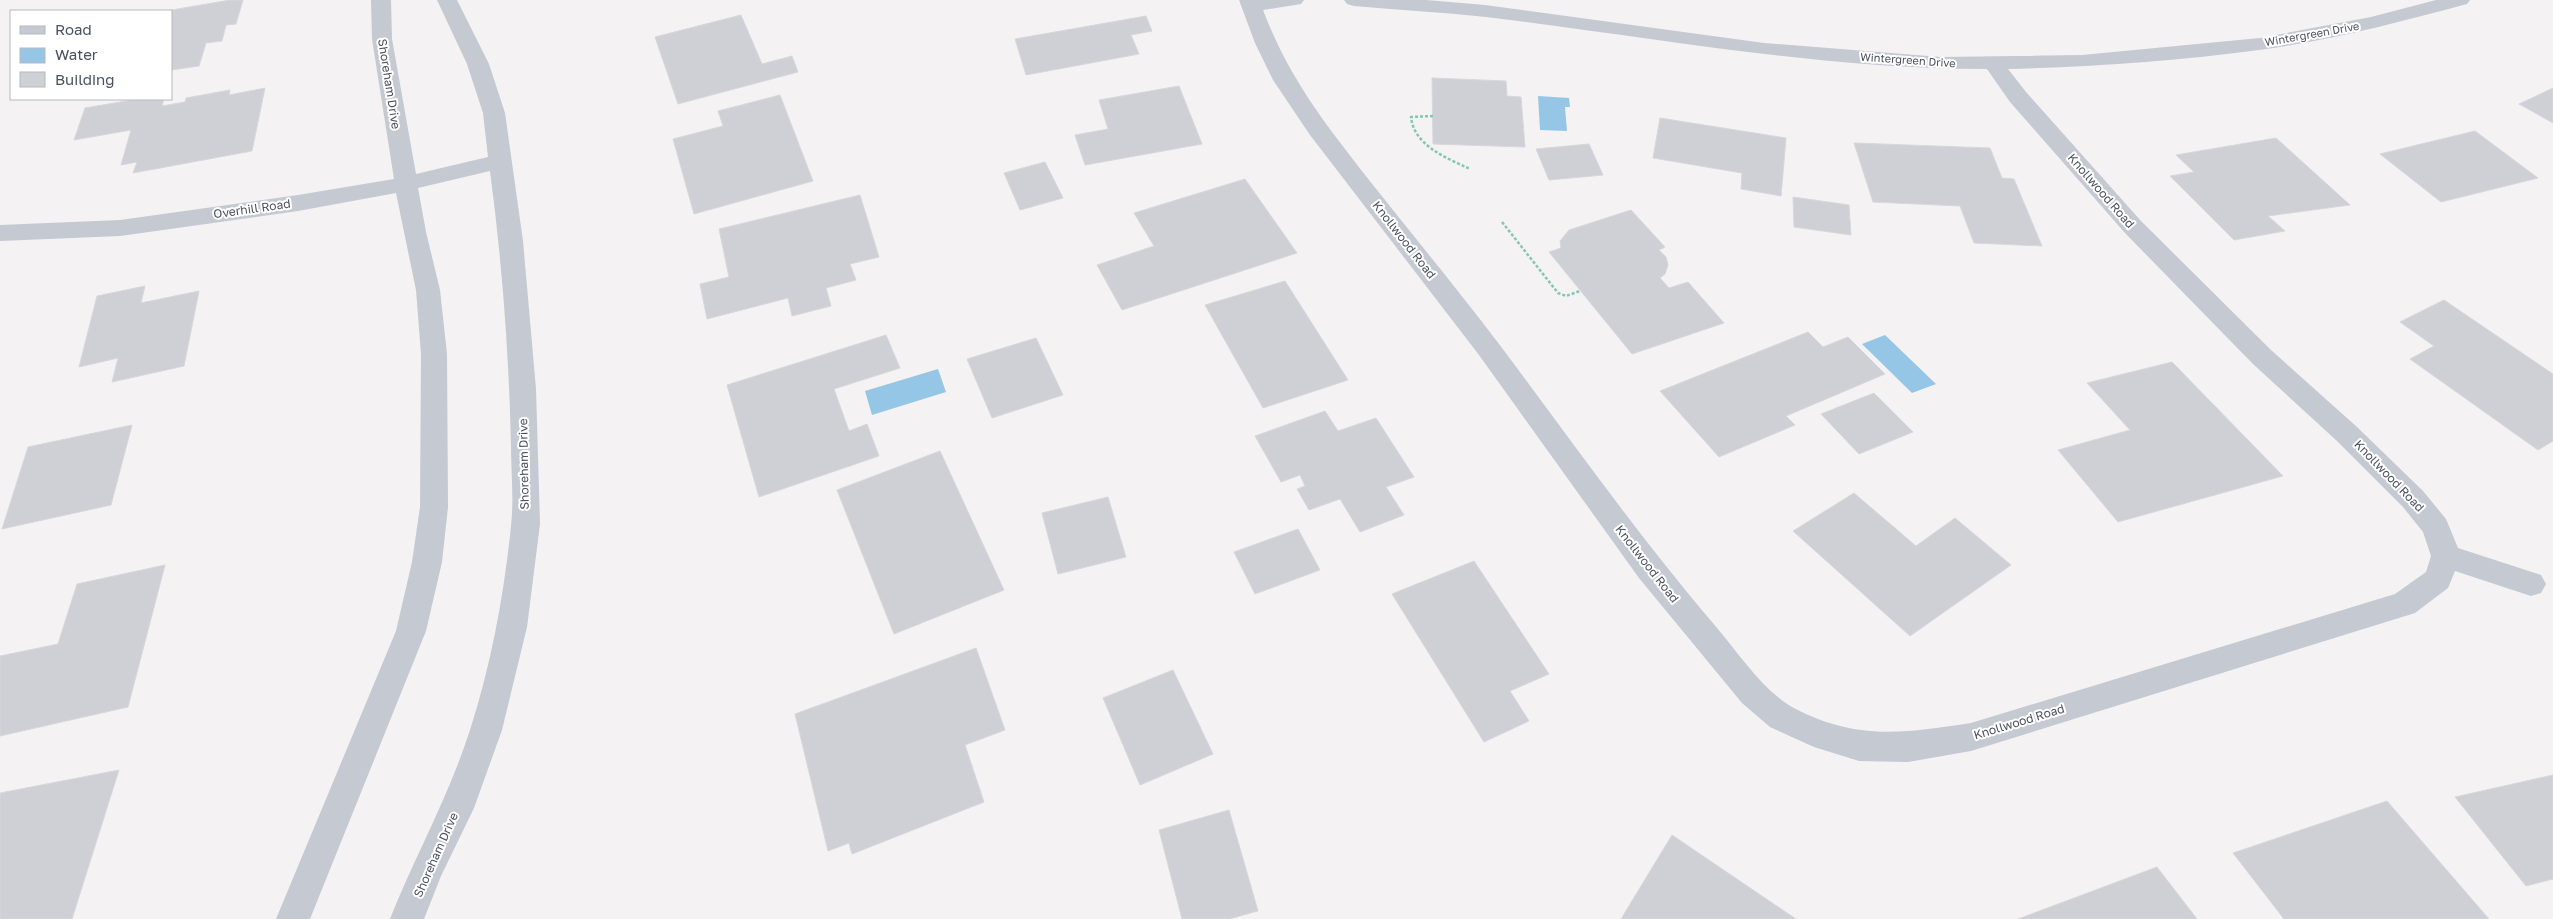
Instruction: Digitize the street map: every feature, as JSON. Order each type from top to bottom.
[{"type":"street","name":"Shoreham Drive","points":[[293,919],[411,631],[427,562],[434,507],[434,354],[428,290],[406,184],[380,27],[381,0]]},
{"type":"street","name":"Shoreham Drive","points":[[407,919],[427,869],[457,808],[486,730],[512,627],[526,524],[523,389],[511,241],[494,113],[481,74],[447,0]]},
{"type":"street","points":[[1250,3],[1294,0]]},
{"type":"street","name":"Wintergreen Drive","points":[[1354,0],[1485,11],[1764,50],[1941,63],[2082,62],[2260,44],[2372,23],[2460,0]]},
{"type":"street","name":"Knollwood Road","points":[[1250,3],[1265,43],[1284,80],[1318,130],[1488,348],[1648,569],[1753,693],[1781,717],[1825,737],[1859,746],[1908,747],[1971,737],[2404,604],[2438,579],[2446,556],[2436,527],[2413,498],[2347,434],[2262,357],[2133,227],[2018,97],[1993,63]]},
{"type":"street","name":"Overhill Road","points":[[0,233],[120,228],[298,203],[406,184],[501,162]]},
{"type":"street","points":[[2446,556],[2531,584]]},
{"type":"path","points":[[1433,116],[1420,115],[1412,117],[1411,122],[1420,139],[1430,149],[1470,169]]},
{"type":"path","points":[[1502,222],[1558,293],[1566,296],[1580,290]]},
{"type":"water","points":[[1538,96],[1569,98],[1570,107],[1565,107],[1567,131],[1540,130]]},
{"type":"water","points":[[1885,335],[1936,384],[1912,393],[1862,344]]},
{"type":"water","points":[[938,369],[946,392],[872,415],[865,391]]},
{"type":"building","points":[[230,0],[243,0],[236,24],[226,25],[222,41],[206,43],[199,66],[172,70],[172,10]]},
{"type":"building","points":[[741,15],[762,64],[792,56],[798,72],[678,104],[655,37]]},
{"type":"building","points":[[1146,16],[1152,31],[1131,35],[1139,54],[1026,75],[1015,39]]},
{"type":"building","points":[[1432,78],[1506,81],[1507,96],[1521,97],[1525,147],[1433,144]]},
{"type":"building","points":[[1179,86],[1202,144],[1085,165],[1075,135],[1108,129],[1099,100]]},
{"type":"building","points":[[265,88],[252,151],[133,173],[137,162],[121,165],[131,130],[74,140],[85,108],[132,100],[164,100],[162,106],[185,102],[186,98],[230,90],[229,95]]},
{"type":"building","points":[[2553,88],[2553,123],[2519,104]]},
{"type":"building","points":[[780,95],[813,181],[694,214],[673,139],[723,126],[718,111]]},
{"type":"building","points":[[1660,118],[1786,138],[1781,196],[1741,189],[1742,173],[1653,158]]},
{"type":"building","points":[[2475,131],[2538,178],[2441,202],[2380,154]]},
{"type":"building","points":[[2276,138],[2350,205],[2268,216],[2285,231],[2234,240],[2170,176],[2194,172],[2176,155]]},
{"type":"building","points":[[1854,143],[1990,148],[2002,178],[2014,179],[2042,246],[1974,243],[1960,206],[1873,202]]},
{"type":"building","points":[[1589,144],[1603,175],[1549,180],[1536,149]]},
{"type":"building","points":[[1045,162],[1063,198],[1020,210],[1004,173]]},
{"type":"building","points":[[1245,179],[1297,253],[1122,310],[1097,265],[1154,246],[1134,213]]},
{"type":"building","points":[[860,195],[879,257],[850,264],[856,280],[826,288],[831,306],[792,316],[788,298],[707,319],[700,284],[729,277],[719,229]]},
{"type":"building","points":[[1793,197],[1849,205],[1851,235],[1794,227]]},
{"type":"building","points":[[1631,210],[1665,247],[1659,250],[1666,257],[1668,265],[1665,274],[1660,278],[1669,288],[1688,282],[1724,323],[1632,354],[1549,252],[1561,248],[1560,241],[1569,230]]},
{"type":"building","points":[[1285,281],[1348,380],[1263,408],[1205,305]]},
{"type":"building","points":[[145,286],[141,303],[199,291],[184,366],[112,382],[118,358],[79,367],[97,296]]},
{"type":"building","points":[[2444,300],[2553,374],[2553,441],[2538,450],[2410,359],[2434,346],[2400,322]]},
{"type":"building","points":[[1808,332],[1823,347],[1848,337],[1885,374],[1786,416],[1795,425],[1719,457],[1660,391]]},
{"type":"building","points":[[886,335],[900,368],[834,389],[849,431],[867,424],[879,456],[759,497],[727,385]]},
{"type":"building","points":[[1036,338],[1063,395],[992,418],[967,359]]},
{"type":"building","points":[[2172,362],[2283,476],[2118,522],[2058,450],[2130,430],[2087,383]]},
{"type":"building","points":[[1874,393],[1913,432],[1859,454],[1821,414]]},
{"type":"building","points":[[1325,411],[1338,431],[1376,418],[1414,477],[1386,487],[1404,515],[1360,532],[1340,499],[1309,510],[1297,489],[1305,486],[1300,475],[1281,482],[1255,436]]},
{"type":"building","points":[[132,425],[111,505],[2,529],[28,447]]},
{"type":"building","points":[[940,451],[1004,590],[894,634],[837,490]]},
{"type":"building","points":[[1854,493],[1916,546],[1955,518],[2011,565],[1910,636],[1793,531]]},
{"type":"building","points":[[1108,497],[1126,557],[1058,574],[1042,513]]},
{"type":"building","points":[[1298,529],[1320,570],[1255,594],[1234,552]]},
{"type":"building","points":[[1474,561],[1549,674],[1510,691],[1529,721],[1484,742],[1392,594]]},
{"type":"building","points":[[165,565],[128,707],[0,736],[0,656],[58,644],[77,584]]},
{"type":"building","points":[[976,648],[1005,730],[965,745],[984,802],[852,854],[849,843],[828,851],[795,714]]},
{"type":"building","points":[[1173,670],[1213,754],[1140,785],[1103,698]]},
{"type":"building","points":[[119,770],[72,919],[0,919],[0,793]]},
{"type":"building","points":[[2553,775],[2553,879],[2526,886],[2455,797]]},
{"type":"building","points":[[2387,801],[2489,919],[2284,919],[2233,853]]},
{"type":"building","points":[[1229,810],[1258,911],[1229,919],[1182,919],[1159,830]]},
{"type":"building","points":[[1672,835],[1796,919],[1621,919]]},
{"type":"building","points":[[2157,867],[2197,919],[2018,919]]}]
